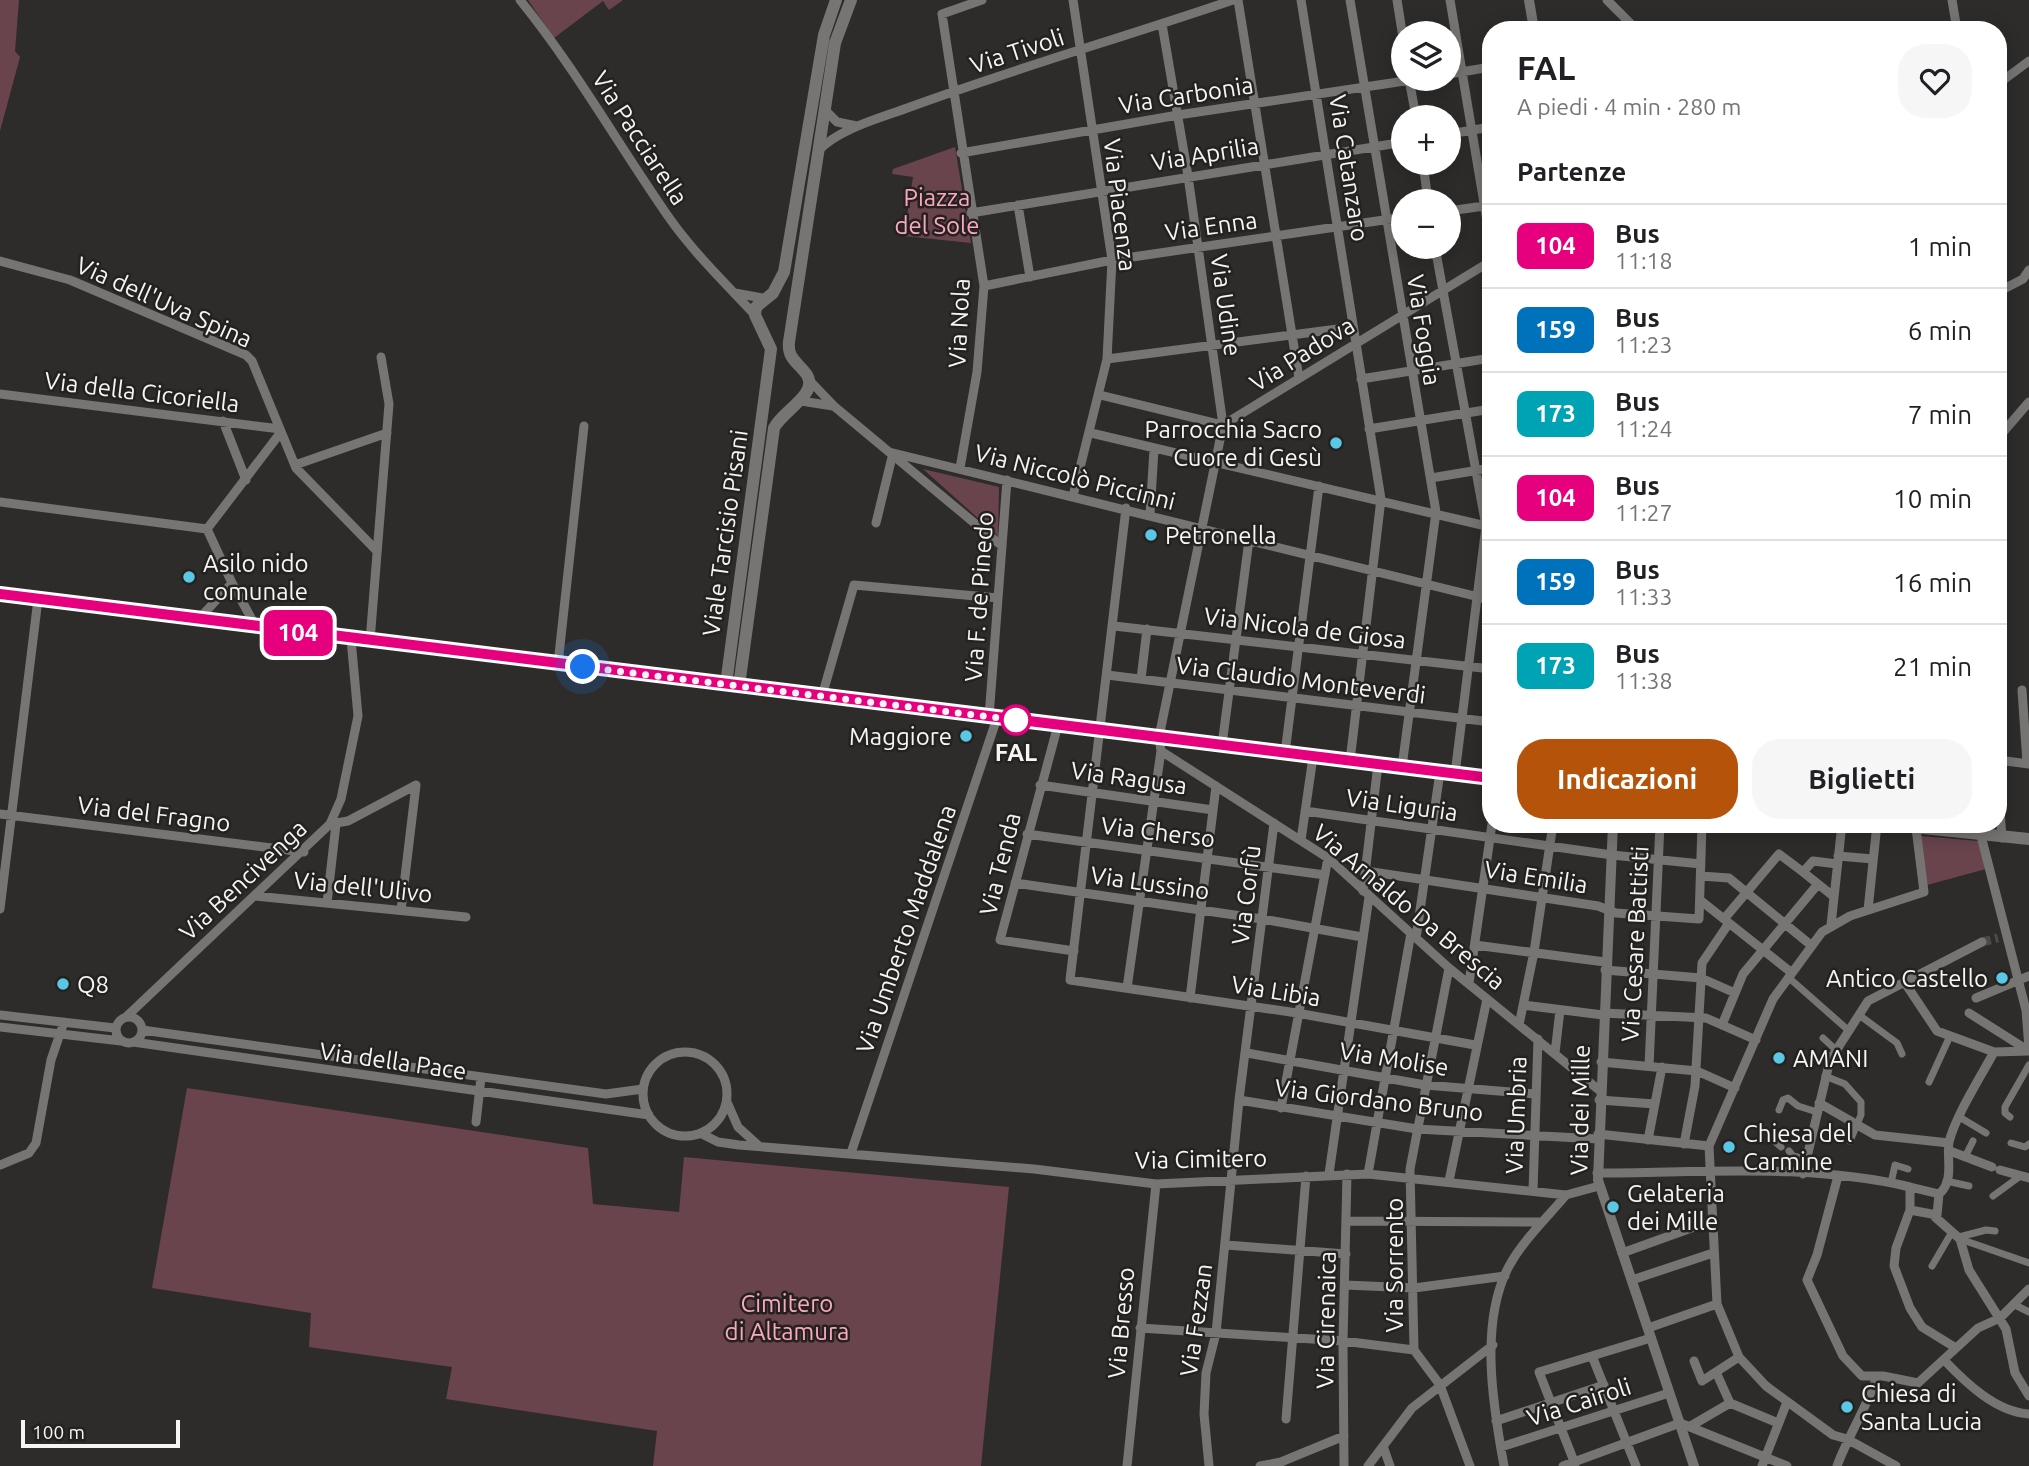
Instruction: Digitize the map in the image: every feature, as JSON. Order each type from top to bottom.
[{"type":"main road","points":[[755,315],[784,272],[824,35],[836,0]]},
{"type":"main road","points":[[810,381],[788,350],[835,43],[851,0]]},
{"type":"main road","points":[[768,296],[785,296],[794,305]]},
{"type":"main road","name":"Viale Tarcisio Pisani","points":[[732,685],[771,349],[755,315]]},
{"type":"main road","name":"Viale Tarcisio Pisani","points":[[732,685],[774,428],[797,403],[810,381]]},
{"type":"main road","points":[[767,387],[776,402],[797,403]]},
{"type":"main road","points":[[0,594],[197,621],[1101,730],[1160,744],[1223,745],[1482,777]]},
{"type":"main road","points":[[1957,833],[2029,839]]},
{"type":"street","name":"Via Pacciarella","points":[[520,0],[559,48],[671,221],[755,315]]},
{"type":"street","name":"Via Nola","points":[[960,468],[977,372],[984,286],[961,153],[942,14],[982,0]]},
{"type":"street","name":"Via Piacenza","points":[[1073,0],[1112,260],[1107,359],[1091,433],[1073,496]]},
{"type":"street","points":[[1235,0],[1256,103],[1299,378]]},
{"type":"street","name":"Via Tivoli","points":[[819,150],[858,127],[952,92],[1235,0]]},
{"type":"street","name":"Via Catanzaro","points":[[1301,0],[1381,499],[1350,761]]},
{"type":"street","name":"Via Foggia","points":[[1350,0],[1436,512],[1402,767]]},
{"type":"street","points":[[1396,0],[1400,21]]},
{"type":"street","points":[[1450,0],[1482,177]]},
{"type":"street","points":[[1529,0],[1532,21]]},
{"type":"street","points":[[1607,0],[1628,21]]},
{"type":"street","points":[[1952,0],[1955,21]]},
{"type":"street","name":"Via Udine","points":[[1162,24],[1199,248],[1223,425]]},
{"type":"street","points":[[2007,78],[2029,61]]},
{"type":"street","points":[[1462,72],[1482,69]]},
{"type":"street","name":"Via Carbonia","points":[[961,153],[1178,115],[1391,83]]},
{"type":"street","points":[[825,110],[837,122],[858,127]]},
{"type":"street","points":[[1461,132],[1482,128]]},
{"type":"street","name":"Via Aprilia","points":[[971,213],[1102,189],[1391,144]]},
{"type":"street","points":[[1018,205],[1030,277]]},
{"type":"street","points":[[1461,209],[1482,206]]},
{"type":"street","name":"Via Enna","points":[[984,286],[1112,260],[1391,220]]},
{"type":"street","points":[[1437,259],[1482,508]]},
{"type":"street","name":"Via dell'Uva Spina","points":[[0,261],[70,280],[246,355],[252,361],[295,466],[376,550]]},
{"type":"street","name":"Via Padova","points":[[1223,425],[1482,266]]},
{"type":"street","points":[[2007,288],[2018,282],[2029,270]]},
{"type":"street","points":[[2007,282],[2018,282]]},
{"type":"street","points":[[733,293],[768,296]]},
{"type":"street","points":[[1107,359],[1353,327]]},
{"type":"street","points":[[370,641],[389,390],[381,357]]},
{"type":"street","points":[[1361,379],[1482,359]]},
{"type":"street","points":[[810,381],[835,407],[1002,546]]},
{"type":"street","name":"Via della Cicoriella","points":[[0,394],[281,430]]},
{"type":"street","points":[[1100,395],[1223,425],[1170,683],[1127,988]]},
{"type":"street","points":[[2007,428],[2029,402]]},
{"type":"street","points":[[797,403],[835,407]]},
{"type":"street","points":[[1369,429],[1482,410]]},
{"type":"street","points":[[223,421],[246,480]]},
{"type":"street","points":[[558,664],[583,426]]},
{"type":"street","points":[[208,529],[281,430]]},
{"type":"street","points":[[295,466],[387,433]]},
{"type":"street","points":[[1091,433],[1482,525]]},
{"type":"street","points":[[1150,515],[1154,449]]},
{"type":"street","points":[[876,523],[893,453]]},
{"type":"street","name":"Via Niccolò Piccinni","points":[[893,453],[1482,598]]},
{"type":"street","points":[[1431,478],[1482,470]]},
{"type":"street","name":"Via F. de Pinedo","points":[[993,717],[1007,480]]},
{"type":"street","points":[[1285,753],[1319,486]]},
{"type":"street","points":[[0,502],[208,529]]},
{"type":"street","points":[[1074,951],[1126,509]]},
{"type":"street","points":[[208,529],[256,628]]},
{"type":"street","points":[[1223,745],[1249,540]]},
{"type":"street","points":[[1455,774],[1482,554]]},
{"type":"street","points":[[197,621],[232,583]]},
{"type":"street","points":[[822,696],[854,584],[998,598]]},
{"type":"street","points":[[0,909],[38,599]]},
{"type":"street","name":"Via Nicola de Giosa","points":[[1114,626],[1482,669]]},
{"type":"street","points":[[1141,679],[1147,629]]},
{"type":"street","name":"Via Bencivenga","points":[[130,1017],[134,1005],[333,824],[341,799],[358,716],[351,639]]},
{"type":"street","name":"Via Claudio Monteverdi","points":[[1107,675],[1482,721]]},
{"type":"street","points":[[2007,761],[2028,764],[2026,708],[2022,690]]},
{"type":"street","name":"Via Umberto Maddalena","points":[[851,1153],[993,717]]},
{"type":"street","name":"Via Tenda","points":[[1058,725],[1000,940],[1074,951]]},
{"type":"street","name":"Via Arnaldo Da Brescia","points":[[1160,744],[1216,786],[1328,858],[1449,968],[1555,1053],[1599,1095]]},
{"type":"street","points":[[1301,840],[1313,757]]},
{"type":"street","points":[[1329,1174],[1362,937],[1378,764]]},
{"type":"street","points":[[1368,1174],[1393,1031],[1425,880],[1440,772]]},
{"type":"street","points":[[327,903],[333,824],[348,821],[416,785],[401,910]]},
{"type":"street","name":"Via Ragusa","points":[[1040,786],[1213,810]]},
{"type":"street","points":[[1190,998],[1216,786]]},
{"type":"street","name":"Via Liguria","points":[[1305,811],[1612,855],[1701,864]]},
{"type":"street","name":"Via del Fragno","points":[[0,814],[304,852]]},
{"type":"street","name":"Via Corfù","points":[[1231,1180],[1274,823]]},
{"type":"street","points":[[1469,983],[1491,833]]},
{"type":"street","points":[[1519,1025],[1534,953],[1551,833]]},
{"type":"street","name":"Via dei Mille","points":[[1613,833],[1607,909],[1597,1173],[1599,1186],[1669,1393],[1684,1425],[1695,1466]]},
{"type":"street","name":"Via Cesare Battisti","points":[[1648,1066],[1660,833]]},
{"type":"street","points":[[1702,833],[1700,900],[1764,950],[1848,1030]]},
{"type":"street","points":[[1831,925],[1841,833]]},
{"type":"street","points":[[1868,910],[1876,833]]},
{"type":"street","points":[[1896,1466],[1847,1439],[1833,1435],[1766,1386],[1739,1357],[1717,1304],[1709,1146],[1773,999],[1812,946],[1831,925],[1924,892],[1917,833]]},
{"type":"street","points":[[2002,833],[2002,838]]},
{"type":"street","name":"Via Cherso","points":[[1027,834],[1325,875]]},
{"type":"street","points":[[1982,836],[2002,937],[2024,977],[2029,1050]]},
{"type":"street","points":[[1684,1144],[1697,1071],[1703,958],[1747,892],[1779,855],[1833,896]]},
{"type":"street","points":[[1281,1108],[1328,858]]},
{"type":"street","points":[[1803,872],[1813,861],[1873,859]]},
{"type":"street","name":"Via Emilia","points":[[1366,871],[1607,909],[1699,919],[1700,900]]},
{"type":"street","points":[[1701,876],[1729,878],[1812,946]]},
{"type":"street","name":"Via Lussino","points":[[1015,883],[1200,909],[1362,937]]},
{"type":"street","points":[[1722,1025],[1743,974],[1818,884]]},
{"type":"street","name":"Via dell'Ulivo","points":[[255,896],[466,917]]},
{"type":"street","points":[[1803,1174],[1825,1076],[1835,1049],[1871,998],[1982,942]]},
{"type":"street","points":[[1475,945],[1654,974],[1701,978],[1735,993]]},
{"type":"street","name":"Via Libia","points":[[1074,951],[1070,980],[1297,1013],[1475,1045]]},
{"type":"street","name":"Via Sorrento","points":[[1449,968],[1410,1169],[1413,1177],[1414,1350],[1440,1385],[1470,1466]]},
{"type":"street","points":[[1976,998],[2024,977]]},
{"type":"street","points":[[1905,983],[1937,1031],[1994,1052],[2029,1050]]},
{"type":"street","points":[[1449,1181],[1475,1045],[1487,999]]},
{"type":"street","points":[[1523,1005],[1603,1014],[1699,1018],[1756,1040]]},
{"type":"street","points":[[1555,1053],[1560,1010]]},
{"type":"street","points":[[1969,1013],[2029,1050]]},
{"type":"street","points":[[0,1015],[115,1028]]},
{"type":"street","points":[[1859,1015],[1897,1043],[1902,1054]]},
{"type":"street","points":[[0,1027],[59,1035],[121,1041],[133,1042],[142,1030],[130,1017],[118,1021],[115,1028],[121,1041]]},
{"type":"street","points":[[0,1165],[29,1153],[36,1143],[51,1060],[64,1022]]},
{"type":"street","name":"Via della Pace","points":[[142,1030],[606,1094],[643,1089]]},
{"type":"street","points":[[1929,1082],[1950,1037]]},
{"type":"street","points":[[1823,1038],[1835,1049]]},
{"type":"street","name":"Via Umbria","points":[[1533,1191],[1538,1039]]},
{"type":"street","name":"Via della Pace","points":[[133,1042],[649,1115]]},
{"type":"street","points":[[1936,1217],[1939,1194],[1946,1181],[1949,1147],[1994,1052]]},
{"type":"street","name":"Via Molise","points":[[1247,1053],[1426,1085],[1535,1094]]},
{"type":"street","points":[[727,1101],[722,1115],[713,1126],[689,1136],[666,1131],[649,1115],[643,1089],[653,1067],[662,1059],[673,1054],[697,1054],[717,1067],[724,1077],[727,1101],[738,1127],[761,1147]]},
{"type":"street","points":[[1601,1062],[1697,1071],[1735,1088]]},
{"type":"street","points":[[2010,1117],[2005,1113],[2005,1107],[2029,1065]]},
{"type":"street","points":[[1648,1140],[1662,1067]]},
{"type":"street","points":[[1825,1076],[1845,1084],[1861,1102],[1858,1126],[1850,1141]]},
{"type":"street","points":[[476,1122],[481,1078]]},
{"type":"street","points":[[1599,1095],[1655,1104]]},
{"type":"street","points":[[1779,1110],[1783,1100],[1788,1098],[1798,1106],[1818,1108],[1875,1135],[1949,1147],[1965,1157],[2024,1178]]},
{"type":"street","name":"Via Giordano Bruno","points":[[1239,1100],[1417,1129],[1459,1133],[1598,1137],[1709,1146]]},
{"type":"street","points":[[1961,1118],[1986,1133]]},
{"type":"street","name":"Via Cimitero","points":[[700,1133],[718,1142],[761,1147],[851,1153],[1156,1184],[1368,1174],[1566,1195],[1599,1186]]},
{"type":"street","points":[[1771,1138],[1793,1156],[1806,1159]]},
{"type":"street","points":[[1965,1157],[1973,1141]]},
{"type":"street","points":[[2011,1143],[2021,1147],[2029,1144]]},
{"type":"street","points":[[1891,1182],[1895,1165],[1908,1169]]},
{"type":"street","points":[[1597,1173],[1763,1171],[1891,1182],[1939,1194]]},
{"type":"street","name":"Via Cirenaica","points":[[1344,1466],[1343,1341],[1347,1174]]},
{"type":"street","points":[[1286,1419],[1306,1176]]},
{"type":"street","points":[[1838,1176],[1817,1255],[1807,1280],[1843,1356],[1862,1376],[1918,1383],[1978,1328],[2000,1318],[2029,1289]]},
{"type":"street","points":[[1993,1196],[2024,1178]]},
{"type":"street","name":"Via Fezzan","points":[[1209,1466],[1203,1414],[1206,1373],[1216,1333],[1231,1180]]},
{"type":"street","points":[[1946,1181],[1969,1186]]},
{"type":"street","name":"Via Bresso","points":[[1127,1466],[1156,1184]]},
{"type":"street","points":[[1910,1187],[1910,1210],[1896,1248],[1894,1266],[1910,1308],[1922,1327],[1956,1348]]},
{"type":"street","points":[[1504,1466],[1492,1399],[1497,1299],[1505,1276],[1542,1222],[1566,1195]]},
{"type":"street","points":[[1910,1210],[1936,1217],[1957,1236],[2029,1263]]},
{"type":"street","points":[[1346,1221],[1542,1222]]},
{"type":"street","points":[[1622,1253],[1711,1221]]},
{"type":"street","points":[[1932,1266],[1957,1236],[1986,1230],[1995,1231]]},
{"type":"street","points":[[1957,1236],[1969,1270],[2000,1318],[2009,1342],[2015,1373],[2029,1396]]},
{"type":"street","points":[[1226,1245],[1346,1254]]},
{"type":"street","points":[[1632,1280],[1713,1254]]},
{"type":"street","points":[[1345,1285],[1414,1288],[1505,1276]]},
{"type":"street","points":[[1575,1464],[1539,1373],[1592,1356],[1717,1304]]},
{"type":"street","points":[[2013,1304],[2029,1312]]},
{"type":"street","points":[[1140,1328],[1343,1341],[1414,1350]]},
{"type":"street","points":[[1368,1466],[1412,1408],[1493,1345]]},
{"type":"street","points":[[1592,1356],[1636,1466]]},
{"type":"street","points":[[1694,1361],[1702,1381],[1739,1357]]},
{"type":"street","points":[[1944,1360],[1961,1378],[1993,1401],[2012,1412],[2029,1414]]},
{"type":"street","points":[[1716,1372],[1730,1403],[1778,1423]]},
{"type":"street","points":[[1837,1466],[1847,1439],[1869,1400],[1876,1379]]},
{"type":"street","points":[[1496,1421],[1604,1385]]},
{"type":"street","name":"Via Cairoli","points":[[1501,1447],[1669,1393]]},
{"type":"street","points":[[1763,1462],[1787,1402]]},
{"type":"street","points":[[1563,1466],[1684,1425],[1730,1403]]},
{"type":"street","points":[[1684,1425],[1763,1462],[1787,1466]]},
{"type":"street","points":[[1260,1466],[1281,1462],[1344,1436]]},
{"type":"street","points":[[1382,1446],[1390,1466]]},
{"type":"green space","points":[[0,0],[19,0],[15,51],[20,57],[0,131]]},
{"type":"green space","points":[[528,0],[623,0],[609,10],[603,1],[554,38]]},
{"type":"green space","name":"Piazza del Sole","points":[[955,147],[971,243],[904,236],[913,177],[892,174],[893,169]]},
{"type":"green space","points":[[923,469],[999,487],[998,536]]},
{"type":"green space","points":[[1921,836],[1978,841],[1986,869],[1927,885]]},
{"type":"green space","name":"Cimitero di Altamura","points":[[187,1088],[588,1148],[593,1204],[679,1212],[684,1157],[1009,1187],[981,1466],[653,1466],[657,1431],[446,1399],[452,1367],[309,1347],[311,1313],[152,1288]]},
{"type":"tunnel","points":[[1982,942],[1998,938]]},
{"type":"bus line","name":"104","points":[[0,594],[197,621],[1482,777]]},
{"type":"place","name":"Parrocchia Sacro Cuore di Gesù","points":[[1336,443]]},
{"type":"place","name":"Petronella","points":[[1151,535]]},
{"type":"place","name":"Asilo nido comunale","points":[[189,577]]},
{"type":"place","name":"FAL","points":[[1016,720]]},
{"type":"place","name":"Maggiore","points":[[966,736]]},
{"type":"place","name":"Antico Castello","points":[[2002,978]]},
{"type":"place","name":"Q8","points":[[63,984]]},
{"type":"place","name":"AMANI","points":[[1779,1058]]},
{"type":"place","name":"Chiesa del Carmine","points":[[1729,1147]]},
{"type":"place","name":"Gelateria dei Mille","points":[[1613,1207]]},
{"type":"place","name":"Chiesa di Santa Lucia","points":[[1847,1407]]},
{"type":"route","points":[[583,667],[1016,720]]}]
